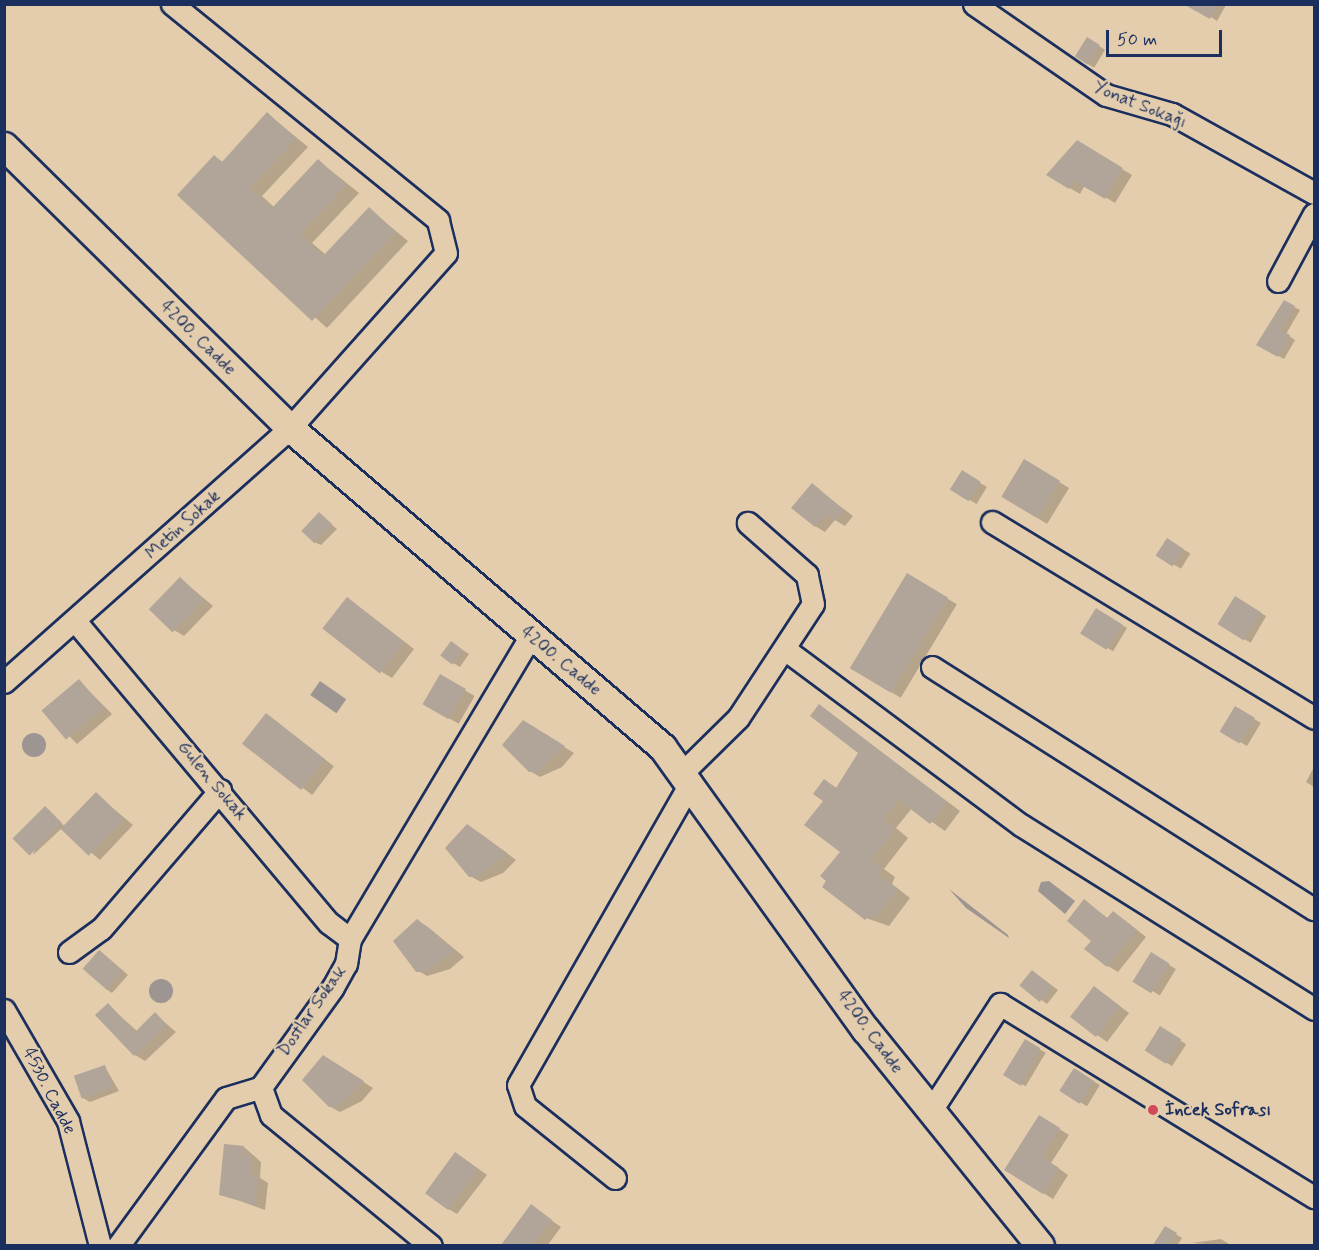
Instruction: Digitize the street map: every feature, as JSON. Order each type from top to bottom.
[{"type":"main road","name":"4200. Cadde","points":[[4,146],[290,429],[663,748],[687,777],[930,1112],[1040,1245]]},
{"type":"street","name":"Metin Sokak","points":[[76,622],[290,429],[444,260],[446,232],[438,219],[172,4]]},
{"type":"street","name":"Yonat Sokağı","points":[[974,4],[1106,95],[1172,114],[1314,193]]},
{"type":"street","points":[[1278,281],[1314,214]]},
{"type":"street","points":[[992,522],[1314,718]]},
{"type":"street","points":[[615,1178],[525,1106],[518,1085],[687,777],[738,718],[811,613],[813,588],[807,575],[748,523]]},
{"type":"street","points":[[4,682],[76,622]]},
{"type":"street","name":"Gulen Sokak","points":[[76,622],[220,790],[329,923],[350,939]]},
{"type":"street","name":"Dostlar Sokak","points":[[261,1087],[333,987],[346,964],[350,939],[531,635]]},
{"type":"street","points":[[786,650],[978,796],[1314,1009]]},
{"type":"street","points":[[932,667],[1314,909]]},
{"type":"street","points":[[69,952],[101,929],[220,790]]},
{"type":"street","points":[[930,1112],[1000,1004],[1314,1197]]},
{"type":"street","name":"4530. Cadde","points":[[4,1010],[68,1121],[100,1245]]},
{"type":"street","points":[[118,1245],[226,1098],[261,1087],[272,1115],[431,1245]]},
{"type":"shaded area","points":[[320,681],[346,699],[336,713],[310,695]]},
{"type":"shaded area","points":[[34,733],[42,737],[46,745],[42,753],[34,757],[26,753],[22,745],[26,737]]},
{"type":"shaded area","points":[[1049,881],[1075,901],[1065,914],[1038,891],[1041,882]]},
{"type":"shaded area","points":[[949,889],[1008,935],[1009,938],[966,908]]},
{"type":"shaded area","points":[[161,979],[170,982],[173,991],[170,1000],[161,1003],[152,1000],[149,991],[152,982]]},
{"type":"building","points":[[1183,4],[1218,4],[1210,19]]},
{"type":"building","points":[[1087,37],[1100,45],[1088,64],[1075,57]]},
{"type":"building","points":[[267,112],[296,139],[250,188],[272,208],[318,159],[346,185],[300,234],[323,256],[369,207],[396,232],[312,321],[177,195],[214,155],[222,162]]},
{"type":"building","points":[[1077,140],[1123,168],[1105,199],[1074,181],[1069,189],[1046,175]]},
{"type":"building","points":[[1284,300],[1295,306],[1281,330],[1290,335],[1278,357],[1256,345]]},
{"type":"building","points":[[1024,459],[1060,481],[1037,518],[1001,497]]},
{"type":"building","points":[[962,470],[981,482],[968,501],[950,490]]},
{"type":"building","points":[[812,483],[844,510],[834,521],[826,514],[815,527],[791,508]]},
{"type":"building","points":[[319,512],[332,524],[314,543],[301,531]]},
{"type":"building","points":[[1167,538],[1184,549],[1172,567],[1156,556]]},
{"type":"building","points":[[907,573],[948,598],[891,693],[850,668]]},
{"type":"building","points":[[180,577],[204,600],[172,632],[149,609]]},
{"type":"building","points":[[1235,596],[1261,612],[1244,640],[1218,624]]},
{"type":"building","points":[[347,597],[405,642],[380,673],[322,629]]},
{"type":"building","points":[[1096,608],[1122,624],[1106,650],[1080,633]]},
{"type":"building","points":[[451,641],[463,650],[452,664],[440,655]]},
{"type":"building","points":[[440,674],[466,689],[448,719],[422,704]]},
{"type":"building","points":[[79,679],[103,708],[66,740],[41,710]]},
{"type":"building","points":[[819,704],[947,802],[930,824],[899,800],[883,819],[895,829],[871,860],[882,868],[879,875],[898,889],[874,919],[869,915],[865,920],[822,887],[826,881],[820,876],[840,852],[804,825],[823,801],[813,794],[824,779],[836,788],[858,753],[810,716]]},
{"type":"building","points":[[1235,706],[1255,718],[1239,744],[1220,732]]},
{"type":"building","points":[[266,713],[325,759],[301,790],[242,744]]},
{"type":"building","points":[[523,720],[565,746],[537,772],[529,772],[502,745]]},
{"type":"building","points":[[96,792],[124,819],[89,856],[61,829]]},
{"type":"building","points":[[45,806],[62,823],[29,855],[12,839]]},
{"type":"building","points":[[467,824],[507,853],[478,877],[469,877],[445,848]]},
{"type":"building","points":[[1084,899],[1107,918],[1113,911],[1137,930],[1107,967],[1084,949],[1091,941],[1067,921]]},
{"type":"building","points":[[417,919],[455,951],[424,972],[416,972],[393,941]]},
{"type":"building","points":[[99,950],[123,971],[107,990],[83,969]]},
{"type":"building","points":[[1151,952],[1170,964],[1151,993],[1132,982]]},
{"type":"building","points":[[1032,970],[1052,986],[1040,1002],[1019,986]]},
{"type":"building","points":[[1094,986],[1120,1006],[1096,1037],[1070,1017]]},
{"type":"building","points":[[108,1003],[135,1032],[155,1012],[167,1025],[134,1056],[95,1015]]},
{"type":"building","points":[[1160,1026],[1181,1039],[1166,1064],[1145,1051]]},
{"type":"building","points":[[1025,1039],[1040,1048],[1021,1086],[1003,1075]]},
{"type":"building","points":[[323,1055],[364,1081],[337,1107],[329,1107],[302,1080]]},
{"type":"building","points":[[105,1065],[113,1088],[82,1098],[74,1076]]},
{"type":"building","points":[[1074,1068],[1094,1081],[1079,1104],[1059,1091]]},
{"type":"building","points":[[1039,1115],[1060,1128],[1042,1157],[1059,1168],[1043,1194],[1004,1170]]},
{"type":"building","points":[[224,1144],[244,1146],[243,1154],[252,1155],[250,1174],[258,1175],[255,1205],[219,1195]]},
{"type":"building","points":[[455,1152],[478,1169],[448,1210],[425,1193]]},
{"type":"building","points":[[531,1204],[552,1220],[533,1245],[501,1245]]},
{"type":"building","points":[[1165,1226],[1177,1233],[1169,1245],[1153,1245]]},
{"type":"place","name":"İncek Sofrası","points":[[1153,1110]]}]
